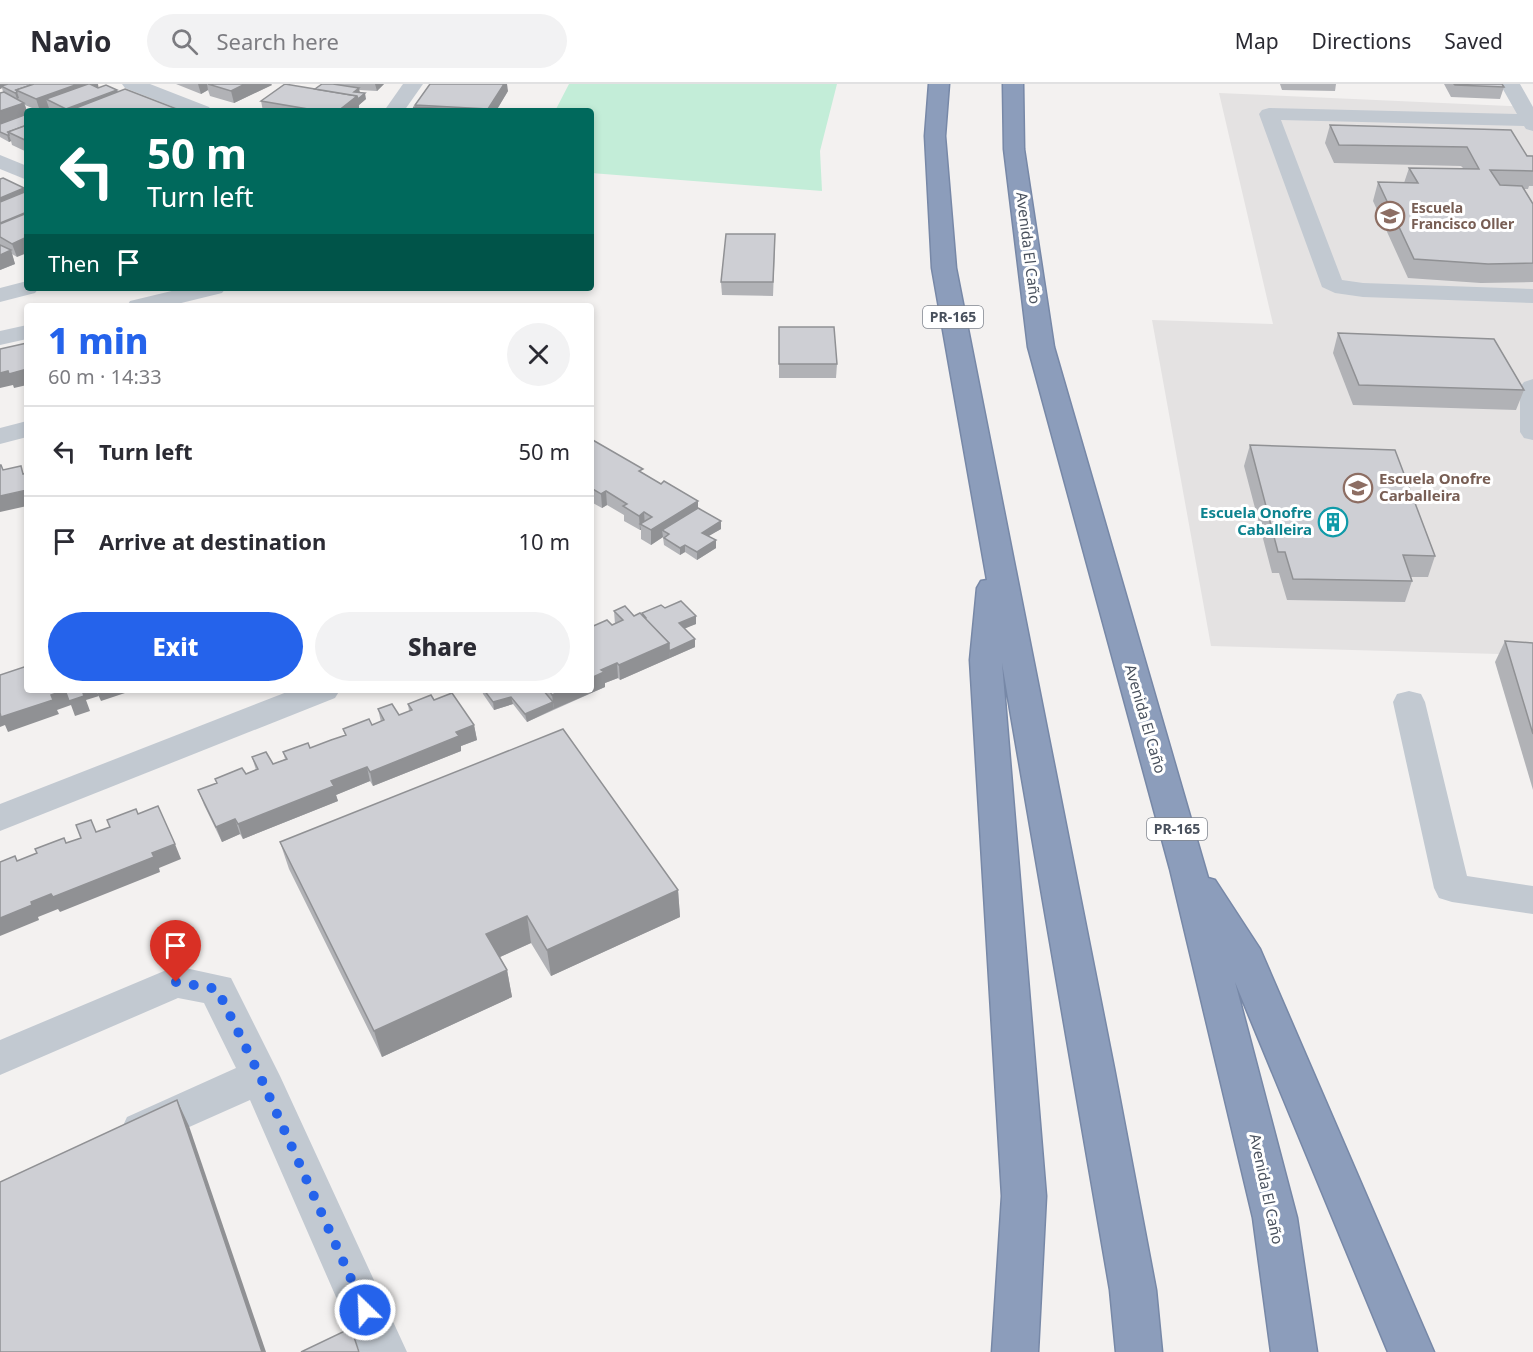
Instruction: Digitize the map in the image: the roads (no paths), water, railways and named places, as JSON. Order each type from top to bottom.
[{"type":"highway","name":"PR-165","points":[[939,84],[935,136],[944,268],[1094,1068],[1133,1290],[1139,1352]]},
{"type":"highway","name":"Avenida El Caño","points":[[1013,84],[1014,148],[1041,347],[1188,869],[1275,1218],[1294,1352]]},
{"type":"highway","points":[[996,547],[986,660],[1024,1196],[1015,1352]]},
{"type":"highway","points":[[1188,869],[1241,949],[1411,1352]]},
{"type":"street","points":[[132,84],[194,108]]},
{"type":"street","points":[[396,108],[412,84]]},
{"type":"street","points":[[1510,84],[1528,115]]},
{"type":"street","points":[[1528,115],[1269,114],[1330,282],[1335,286],[1363,290],[1533,296]]},
{"type":"street","points":[[0,161],[24,173]]},
{"type":"street","points":[[0,295],[24,289]]},
{"type":"street","points":[[152,303],[202,291]]},
{"type":"street","points":[[0,338],[24,333]]},
{"type":"street","points":[[1533,387],[1533,432]]},
{"type":"street","points":[[0,436],[24,430]]},
{"type":"street","points":[[0,818],[316,693]]},
{"type":"street","points":[[1409,702],[1452,888],[1533,900]]},
{"type":"street","points":[[0,1058],[176,982],[217,989],[260,1076],[384,1352]]},
{"type":"street","points":[[108,1146],[260,1076]]},
{"type":"place","name":"Escuela Francisco Oller","points":[[1390,216]]},
{"type":"place","name":"Escuela Onofre Carballeira","points":[[1358,488]]},
{"type":"place","name":"Escuela Onofre Caballeira","points":[[1333,522]]}]
